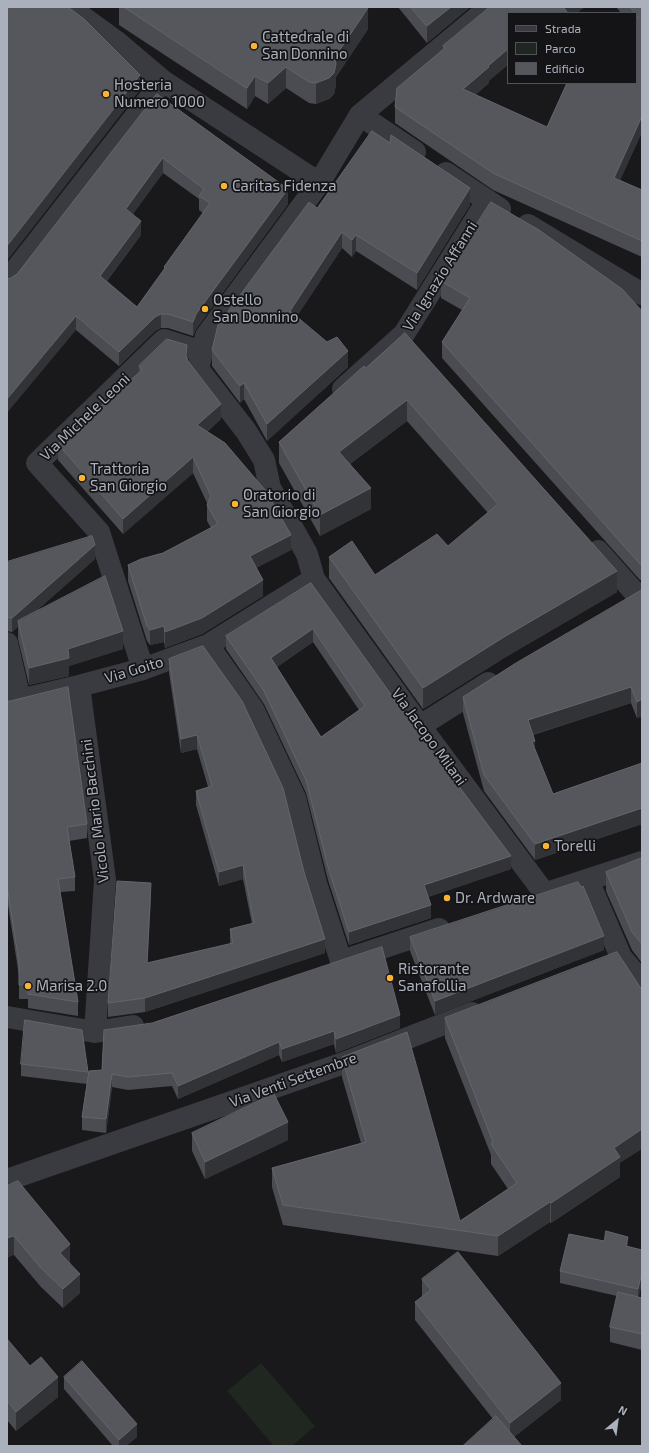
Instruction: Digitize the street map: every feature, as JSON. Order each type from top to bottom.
[{"type":"street","points":[[69,7],[117,42],[163,81],[319,183]]},
{"type":"street","points":[[314,579],[307,554],[270,488],[264,460],[246,431],[198,369],[206,336],[319,183],[360,115],[490,7]]},
{"type":"street","points":[[8,278],[163,81]]},
{"type":"street","points":[[360,115],[487,201],[642,294]]},
{"type":"street","name":"Via Ignazio Affanni","points":[[328,402],[404,334],[487,201]]},
{"type":"street","points":[[404,334],[420,351]]},
{"type":"street","name":"Via Michele Leoni","points":[[143,669],[99,532],[37,463],[164,340],[202,352]]},
{"type":"street","points":[[264,460],[281,444]]},
{"type":"street","points":[[584,535],[633,597]]},
{"type":"street","name":"Via Goito","points":[[14,702],[143,669],[208,645],[314,579]]},
{"type":"street","name":"Via Jacopo Milani","points":[[314,579],[420,726],[545,894]]},
{"type":"street","points":[[7,643],[14,702]]},
{"type":"street","points":[[208,645],[253,709],[295,798],[316,883],[333,964],[454,924]]},
{"type":"street","points":[[420,726],[503,674]]},
{"type":"street","name":"Vicolo Mario Bacchini","points":[[79,686],[105,880],[95,1032]]},
{"type":"street","points":[[522,901],[642,862]]},
{"type":"street","points":[[588,880],[621,957],[642,982]]},
{"type":"street","points":[[599,965],[621,957]]},
{"type":"street","name":"Via Venti Settembre","points":[[7,1180],[341,1064],[488,1007]]},
{"type":"street","points":[[16,1019],[95,1032],[155,1022]]},
{"type":"green space","points":[[261,1363],[315,1426],[292,1446],[274,1446],[227,1391]]},
{"type":"building","points":[[7,7],[68,7],[84,19],[140,75],[7,246]]},
{"type":"building","name":"Cattedrale di San Donnino","points":[[124,7],[368,8],[335,57],[336,64],[334,73],[329,78],[316,83],[309,82],[286,67],[268,83],[255,76],[247,88]]},
{"type":"building","points":[[411,7],[451,7],[427,26]]},
{"type":"building","points":[[490,7],[565,7],[564,8],[567,12],[507,12],[507,50],[463,89],[547,127],[567,84],[637,84],[638,17],[637,12],[634,12],[630,7],[642,7],[642,116],[614,178],[642,190],[642,241],[493,173],[395,107],[397,88],[445,48],[443,46]]},
{"type":"building","points":[[157,94],[288,189],[196,314],[193,322],[168,314],[161,314],[155,317],[119,352],[76,316],[7,399],[7,279],[17,274]],"holes":[[[163,158],[204,189],[199,196],[210,203],[137,307],[100,276],[141,221],[126,209]]]},
{"type":"building","points":[[372,131],[390,143],[391,135],[470,188],[417,273],[356,235],[352,240],[342,232],[290,311],[327,342],[337,337],[348,351],[267,424],[244,383],[240,386],[212,350],[218,325],[309,202],[317,208]]},
{"type":"building","points":[[491,202],[539,230],[622,289],[642,311],[642,564],[640,564],[442,342],[470,298],[441,281]]},
{"type":"building","points":[[405,333],[617,571],[504,637],[423,688],[329,557],[352,541],[375,575],[437,534],[448,546],[498,504],[407,400],[339,452],[371,488],[320,515],[279,442],[364,366],[366,368]]},
{"type":"building","points":[[167,339],[187,345],[186,356],[188,361],[221,404],[197,425],[225,443],[266,491],[291,535],[250,556],[263,580],[202,618],[165,632],[164,626],[150,630],[147,626],[128,565],[141,559],[163,553],[218,524],[207,505],[211,496],[193,457],[123,519],[58,444],[142,370],[139,366]]},
{"type":"building","points":[[92,536],[95,545],[12,618],[7,617],[7,562]]},
{"type":"building","points":[[105,576],[123,631],[68,649],[69,658],[29,668],[18,621]]},
{"type":"building","points":[[311,583],[410,721],[511,856],[424,885],[431,905],[349,932],[328,867],[306,780],[264,691],[226,636]],"holes":[[[313,629],[365,706],[321,737],[271,658]]]},
{"type":"building","points":[[642,590],[642,699],[637,702],[631,687],[528,720],[535,741],[532,742],[553,794],[642,763],[642,808],[535,844],[484,775],[463,697],[516,663]]},
{"type":"building","points":[[203,646],[242,701],[283,788],[304,872],[325,939],[145,998],[108,1003],[117,881],[151,883],[147,963],[233,943],[230,929],[254,923],[243,865],[219,872],[196,791],[212,786],[197,735],[181,739],[169,659]]},
{"type":"building","points":[[68,687],[87,824],[67,827],[75,877],[58,879],[78,1002],[28,994],[29,985],[19,985],[19,963],[7,885],[7,701]]},
{"type":"building","points":[[642,858],[642,944],[632,932],[606,872]]},
{"type":"building","points":[[578,882],[581,887],[583,886],[604,936],[435,1001],[410,937]]},
{"type":"building","points":[[382,947],[400,1015],[336,1039],[334,1031],[282,1049],[279,1042],[178,1086],[172,1073],[128,1077],[112,1074],[106,1119],[82,1117],[89,1071],[102,1070],[104,1030],[152,1023]]},
{"type":"building","points":[[617,952],[642,990],[642,1129],[614,1148],[620,1157],[498,1236],[283,1205],[272,1168],[366,1142],[342,1057],[407,1032],[460,1221],[517,1183],[491,1144],[493,1142],[445,1018]]},
{"type":"building","points":[[25,1020],[82,1030],[88,1072],[21,1064]]},
{"type":"building","points":[[274,1094],[288,1122],[205,1162],[192,1133]]},
{"type":"building","points":[[18,1181],[70,1244],[60,1253],[80,1274],[63,1289],[41,1268],[14,1236],[7,1238],[7,1186]]},
{"type":"building","points":[[606,1231],[628,1237],[626,1246],[642,1250],[642,1272],[638,1289],[560,1271],[569,1234],[604,1241]]},
{"type":"building","points":[[458,1252],[561,1383],[510,1423],[415,1302],[431,1290],[422,1279]]},
{"type":"building","points":[[618,1292],[642,1298],[642,1334],[610,1327]]},
{"type":"building","points":[[8,1340],[30,1366],[41,1357],[58,1377],[16,1412],[7,1400]]},
{"type":"building","points":[[82,1361],[137,1424],[119,1440],[64,1377]]},
{"type":"building","points":[[496,1416],[522,1446],[463,1446]]},
{"type":"place","name":"Cattedrale di San Donnino","points":[[254,46]]},
{"type":"place","name":"Hosteria Numero 1000","points":[[106,94]]},
{"type":"place","name":"Caritas Fidenza","points":[[224,186]]},
{"type":"place","name":"Ostello San Donnino","points":[[205,309]]},
{"type":"place","name":"Trattoria San Giorgio","points":[[82,478]]},
{"type":"place","name":"Oratorio di San Giorgio","points":[[235,504]]},
{"type":"place","name":"Torelli","points":[[546,846]]},
{"type":"place","name":"Dr. Ardware","points":[[447,898]]},
{"type":"place","name":"Ristorante Sanafollia","points":[[390,978]]},
{"type":"place","name":"Marisa 2.0","points":[[28,986]]}]
